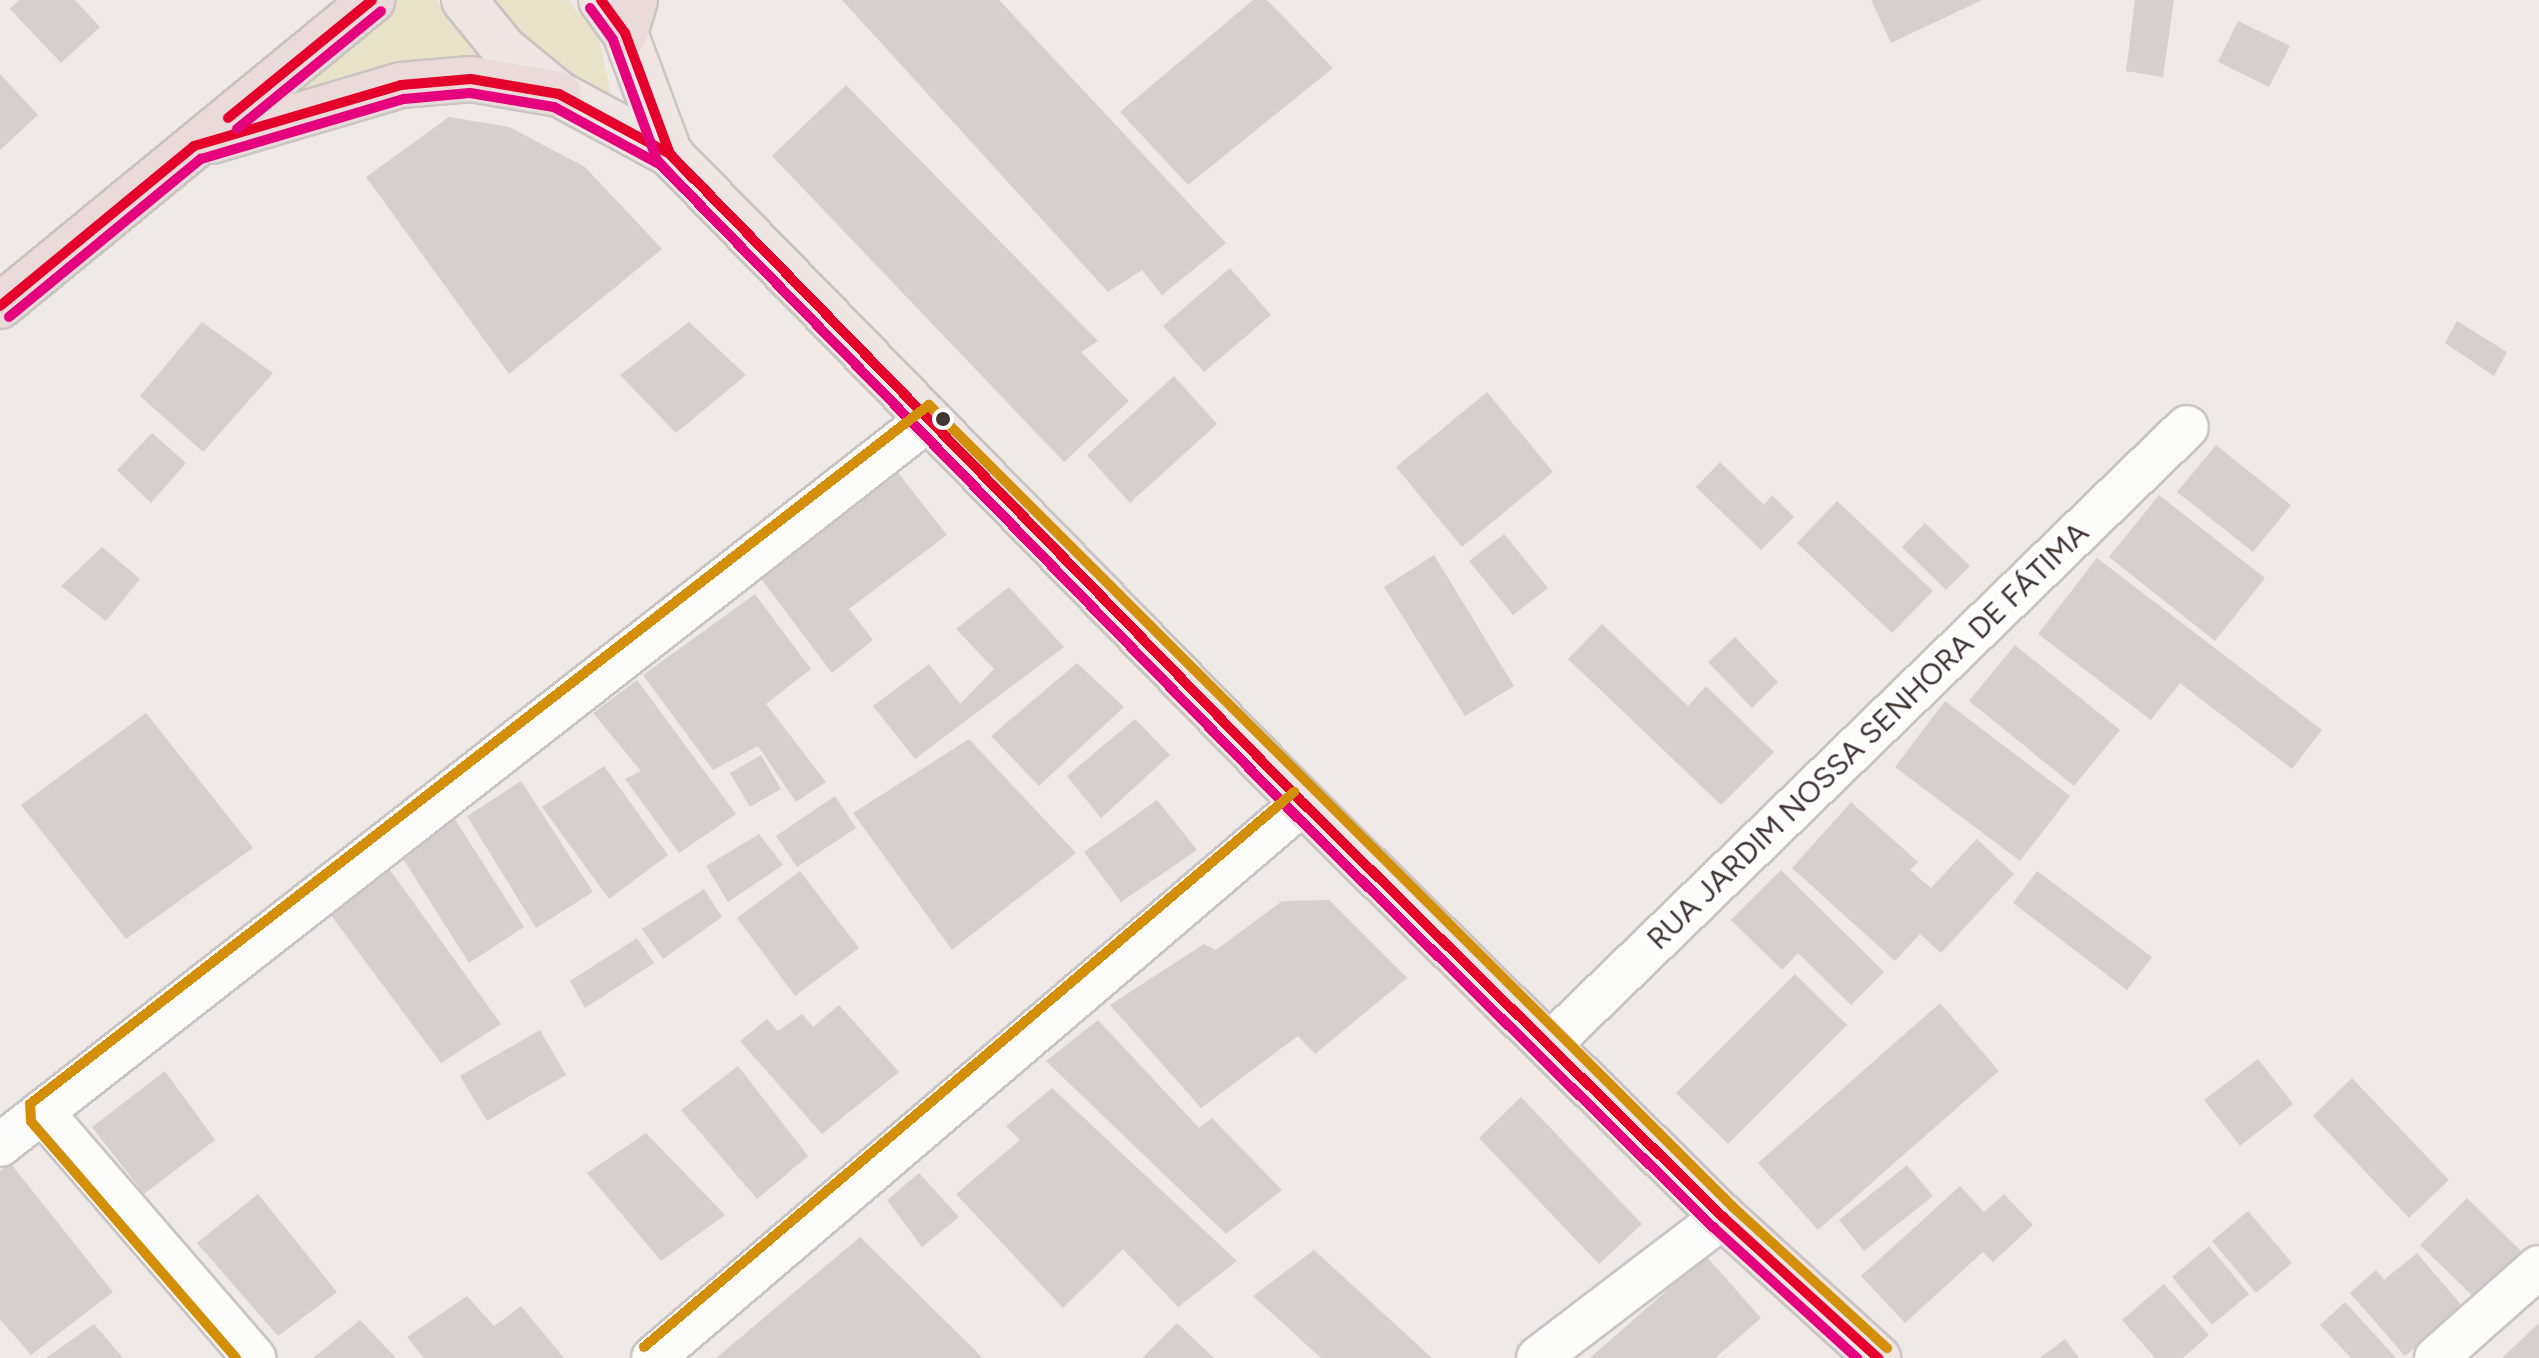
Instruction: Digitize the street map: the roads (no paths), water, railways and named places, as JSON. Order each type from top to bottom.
[{"type":"highway","points":[[0,306],[372,0]]},
{"type":"highway","points":[[194,146],[401,85],[471,79],[559,94]]},
{"type":"main road","points":[[464,0],[504,49],[559,94],[670,154],[1303,803],[1723,1217],[1878,1358]]},
{"type":"main road","points":[[620,11],[670,154]]},
{"type":"street","points":[[0,1145],[929,419]]},
{"type":"street","name":"RUA JARDIM NOSSA SENHORA DE FÁTIMA","points":[[1549,1045],[2187,427]]},
{"type":"street","points":[[653,1358],[1303,803]]},
{"type":"street","points":[[42,1112],[254,1358]]},
{"type":"street","points":[[1538,1358],[1723,1217]]},
{"type":"street","points":[[2436,1358],[2539,1267]]}]
